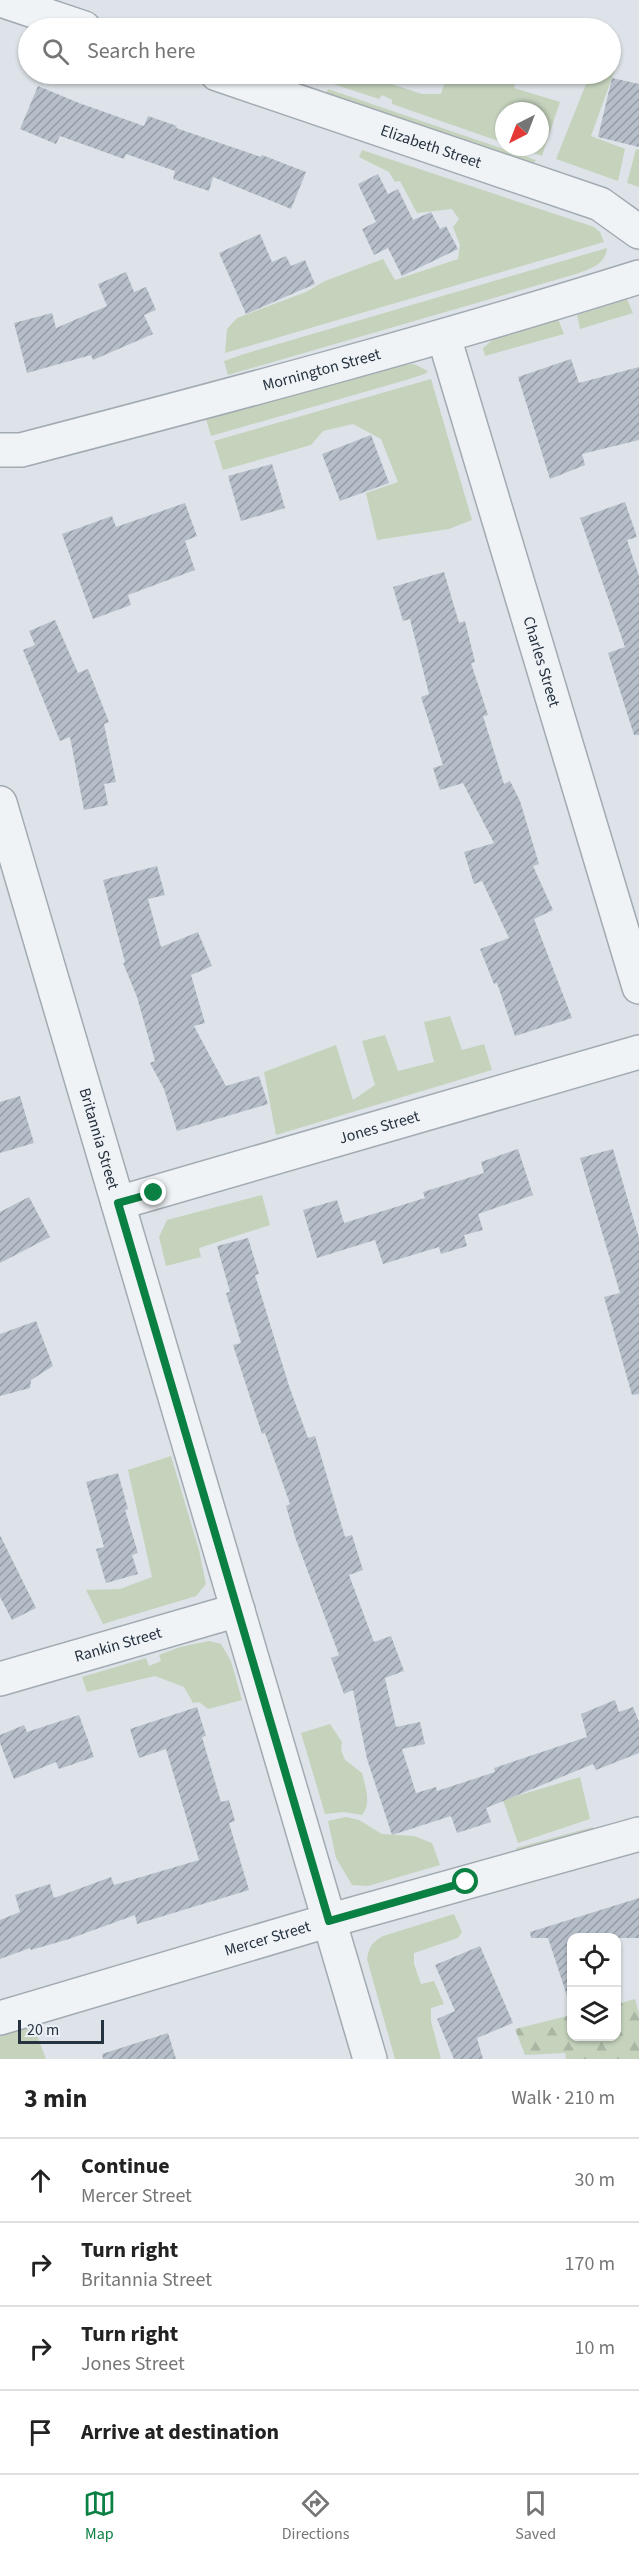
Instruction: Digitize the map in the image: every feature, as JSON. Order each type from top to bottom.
[{"type":"street","points":[[1,0],[54,18]]},
{"type":"street","name":"Elizabeth Street","points":[[246,84],[600,204],[639,232]]},
{"type":"street","name":"Mornington Street","points":[[0,450],[21,450],[444,337],[639,277]]},
{"type":"street","name":"Charles Street","points":[[444,337],[639,987]]},
{"type":"street","name":"Britannia Street","points":[[0,803],[6,846],[118,1203],[370,2059]]},
{"type":"street","name":"Jones Street","points":[[118,1203],[639,1052]]},
{"type":"street","name":"Rankin Street","points":[[0,1679],[238,1610]]},
{"type":"street","name":"Mercer Street","points":[[0,2018],[329,1921],[639,1834]]},
{"type":"green space","points":[[333,84],[392,84],[422,94],[441,94],[444,84],[515,84],[514,88],[560,102],[549,135],[549,102],[495,102],[495,140],[392,104],[392,100],[382,95],[379,99]]},
{"type":"green space","points":[[586,84],[610,84],[591,136],[625,149],[618,181],[556,159]]},
{"type":"green space","points":[[328,89],[495,146],[495,151],[348,102],[326,93]]},
{"type":"green space","points":[[636,149],[639,150],[639,187],[627,183]]},
{"type":"green space","points":[[362,150],[594,227],[600,232],[604,242],[225,353],[227,329],[237,318],[306,292],[325,281],[383,259],[395,280],[458,259],[460,245],[453,227],[459,219],[452,209],[417,213],[400,181],[395,182],[389,172],[359,157]]},
{"type":"green space","points":[[509,156],[524,156],[536,160],[533,164]]},
{"type":"green space","points":[[607,248],[600,262],[576,274],[228,375],[224,361],[244,354]]},
{"type":"green space","points":[[627,299],[633,313],[580,329],[577,315]]},
{"type":"green space","points":[[558,319],[564,334],[485,356],[483,348],[496,337]]},
{"type":"green space","points":[[414,364],[428,371],[406,380],[211,436],[206,419],[396,366]]},
{"type":"green space","points":[[431,379],[472,520],[449,529],[377,540],[366,493],[398,482],[381,439],[353,424],[323,431],[311,445],[223,470],[214,441]]},
{"type":"green space","points":[[450,1016],[462,1050],[484,1044],[492,1070],[276,1135],[264,1072],[336,1045],[353,1100],[375,1085],[362,1041],[385,1035],[398,1071],[434,1062],[424,1022]]},
{"type":"green space","points":[[262,1195],[270,1225],[199,1248],[201,1257],[166,1266],[159,1237],[167,1220]]},
{"type":"green space","points":[[171,1456],[199,1550],[206,1584],[196,1596],[103,1624],[86,1590],[120,1589],[152,1577],[128,1470]]},
{"type":"green space","points":[[209,1641],[221,1644],[231,1661],[242,1700],[208,1709],[199,1702],[193,1703],[184,1687],[155,1676],[87,1692],[82,1677],[146,1658],[149,1666],[161,1661],[159,1655],[180,1647]]},
{"type":"green space","points":[[330,1724],[342,1742],[341,1750],[345,1760],[362,1773],[367,1806],[362,1815],[344,1812],[325,1814],[301,1733]]},
{"type":"green space","points":[[580,1777],[590,1819],[518,1843],[503,1800]]},
{"type":"green space","points":[[346,1817],[359,1820],[382,1834],[414,1836],[432,1843],[440,1865],[368,1886],[352,1885],[336,1858],[328,1821]]},
{"type":"green space","points":[[593,1827],[594,1831],[518,1853],[516,1848]]},
{"type":"green space","points":[[454,1914],[462,1932],[458,1938],[414,1953],[414,1964],[421,1984],[434,1981],[444,2004],[431,2008],[431,2021],[441,2059],[395,2059],[367,1959],[370,1948],[383,1936]]},
{"type":"green space","points":[[635,1999],[639,2013],[639,2059],[566,2059],[565,2053],[525,2055],[515,2029],[567,2016],[567,2041],[621,2041],[621,2003]]},
{"type":"green space","points":[[33,2025],[46,2059],[0,2059],[0,2034]]},
{"type":"building","points":[[621,80],[639,84],[639,147],[598,137],[611,84],[621,84]]},
{"type":"building","points":[[38,86],[144,126],[148,116],[177,126],[176,128],[261,157],[262,155],[306,172],[291,209],[213,177],[209,191],[173,179],[175,171],[126,154],[124,159],[60,136],[56,144],[20,129]]},
{"type":"building","points":[[378,174],[388,194],[398,189],[413,220],[431,212],[440,229],[446,226],[458,249],[402,276],[388,248],[374,255],[362,229],[376,222],[358,184]]},
{"type":"building","points":[[260,234],[272,262],[286,256],[291,266],[305,260],[315,284],[246,314],[219,253]]},
{"type":"building","points":[[126,272],[134,292],[146,287],[156,310],[144,315],[153,334],[93,360],[91,355],[27,373],[14,323],[52,313],[56,328],[107,306],[98,284]]},
{"type":"building","points":[[571,359],[579,383],[639,367],[639,440],[582,454],[585,465],[550,479],[518,377]]},
{"type":"building","points":[[371,435],[389,483],[340,501],[322,454]]},
{"type":"building","points":[[272,464],[285,508],[241,521],[228,476]]},
{"type":"building","points":[[625,502],[637,537],[627,540],[639,576],[639,735],[634,735],[608,653],[625,647],[580,518]]},
{"type":"building","points":[[185,503],[197,536],[185,541],[195,570],[128,595],[131,605],[93,619],[62,534],[112,516],[116,527]]},
{"type":"building","points":[[444,572],[459,623],[465,621],[475,662],[471,663],[488,715],[483,716],[504,784],[510,781],[520,801],[539,864],[533,866],[553,910],[534,919],[572,1018],[515,1036],[497,983],[494,984],[480,949],[509,938],[482,881],[474,884],[464,852],[494,843],[463,783],[440,790],[433,768],[443,765],[421,697],[429,694],[410,619],[403,621],[393,587]]},
{"type":"building","points":[[55,620],[78,673],[88,669],[109,722],[104,724],[116,782],[104,784],[108,805],[84,810],[70,737],[60,741],[23,650],[35,645],[29,631]]},
{"type":"building","points":[[157,866],[165,895],[148,899],[161,947],[198,932],[212,966],[191,975],[205,1023],[194,1026],[226,1086],[259,1076],[268,1104],[177,1131],[164,1089],[150,1063],[155,1061],[137,997],[123,963],[125,962],[103,880]]},
{"type":"building","points":[[20,1096],[34,1143],[0,1153],[0,1102]]},
{"type":"building","points":[[518,1149],[533,1195],[478,1214],[483,1230],[464,1235],[467,1246],[441,1254],[439,1247],[383,1264],[375,1240],[317,1258],[303,1210],[337,1200],[344,1223],[425,1198],[423,1192],[484,1173],[481,1162]]},
{"type":"building","points":[[613,1149],[639,1238],[639,1394],[632,1395],[604,1297],[620,1293],[580,1158]]},
{"type":"building","points":[[29,1197],[50,1237],[0,1263],[0,1212]]},
{"type":"building","points":[[248,1238],[259,1274],[255,1275],[289,1386],[308,1438],[315,1436],[345,1537],[352,1535],[363,1570],[349,1575],[374,1642],[391,1636],[404,1671],[385,1678],[396,1727],[420,1722],[425,1744],[402,1749],[416,1793],[436,1787],[437,1791],[495,1772],[494,1768],[587,1737],[581,1714],[615,1700],[619,1712],[633,1707],[639,1722],[639,1753],[596,1770],[593,1764],[486,1808],[491,1822],[457,1833],[451,1816],[392,1835],[367,1759],[353,1690],[344,1694],[331,1658],[339,1655],[295,1537],[286,1506],[290,1504],[265,1433],[262,1434],[233,1345],[241,1343],[226,1293],[230,1292],[217,1246]]},
{"type":"building","points":[[36,1321],[53,1366],[31,1380],[30,1388],[0,1396],[0,1334]]},
{"type":"building","points":[[118,1473],[128,1509],[125,1510],[138,1553],[132,1555],[138,1574],[106,1583],[96,1549],[104,1547],[86,1482]]},
{"type":"building","points":[[0,1535],[36,1608],[12,1620],[0,1597]]},
{"type":"building","points":[[197,1707],[206,1736],[202,1737],[221,1802],[229,1800],[235,1821],[229,1823],[249,1890],[137,1924],[135,1915],[69,1939],[31,1950],[30,1948],[0,1959],[0,1920],[20,1912],[15,1895],[50,1884],[54,1898],[111,1877],[114,1885],[199,1860],[166,1749],[139,1758],[130,1729]]},
{"type":"building","points":[[79,1715],[94,1757],[59,1769],[56,1762],[14,1779],[0,1743],[0,1735],[24,1725],[27,1732]]},
{"type":"building","points":[[639,1898],[639,1938],[621,1938],[621,1933],[567,1933],[567,1996],[548,1938],[531,1938],[530,1932]]},
{"type":"building","points":[[480,1946],[513,2023],[477,2038],[483,2059],[454,2059],[437,2019],[455,2011],[435,1965]]},
{"type":"building","points":[[168,2033],[176,2059],[103,2059],[102,2054]]},
{"type":"route","points":[[154,1193],[118,1203],[329,1921],[466,1882]]}]
